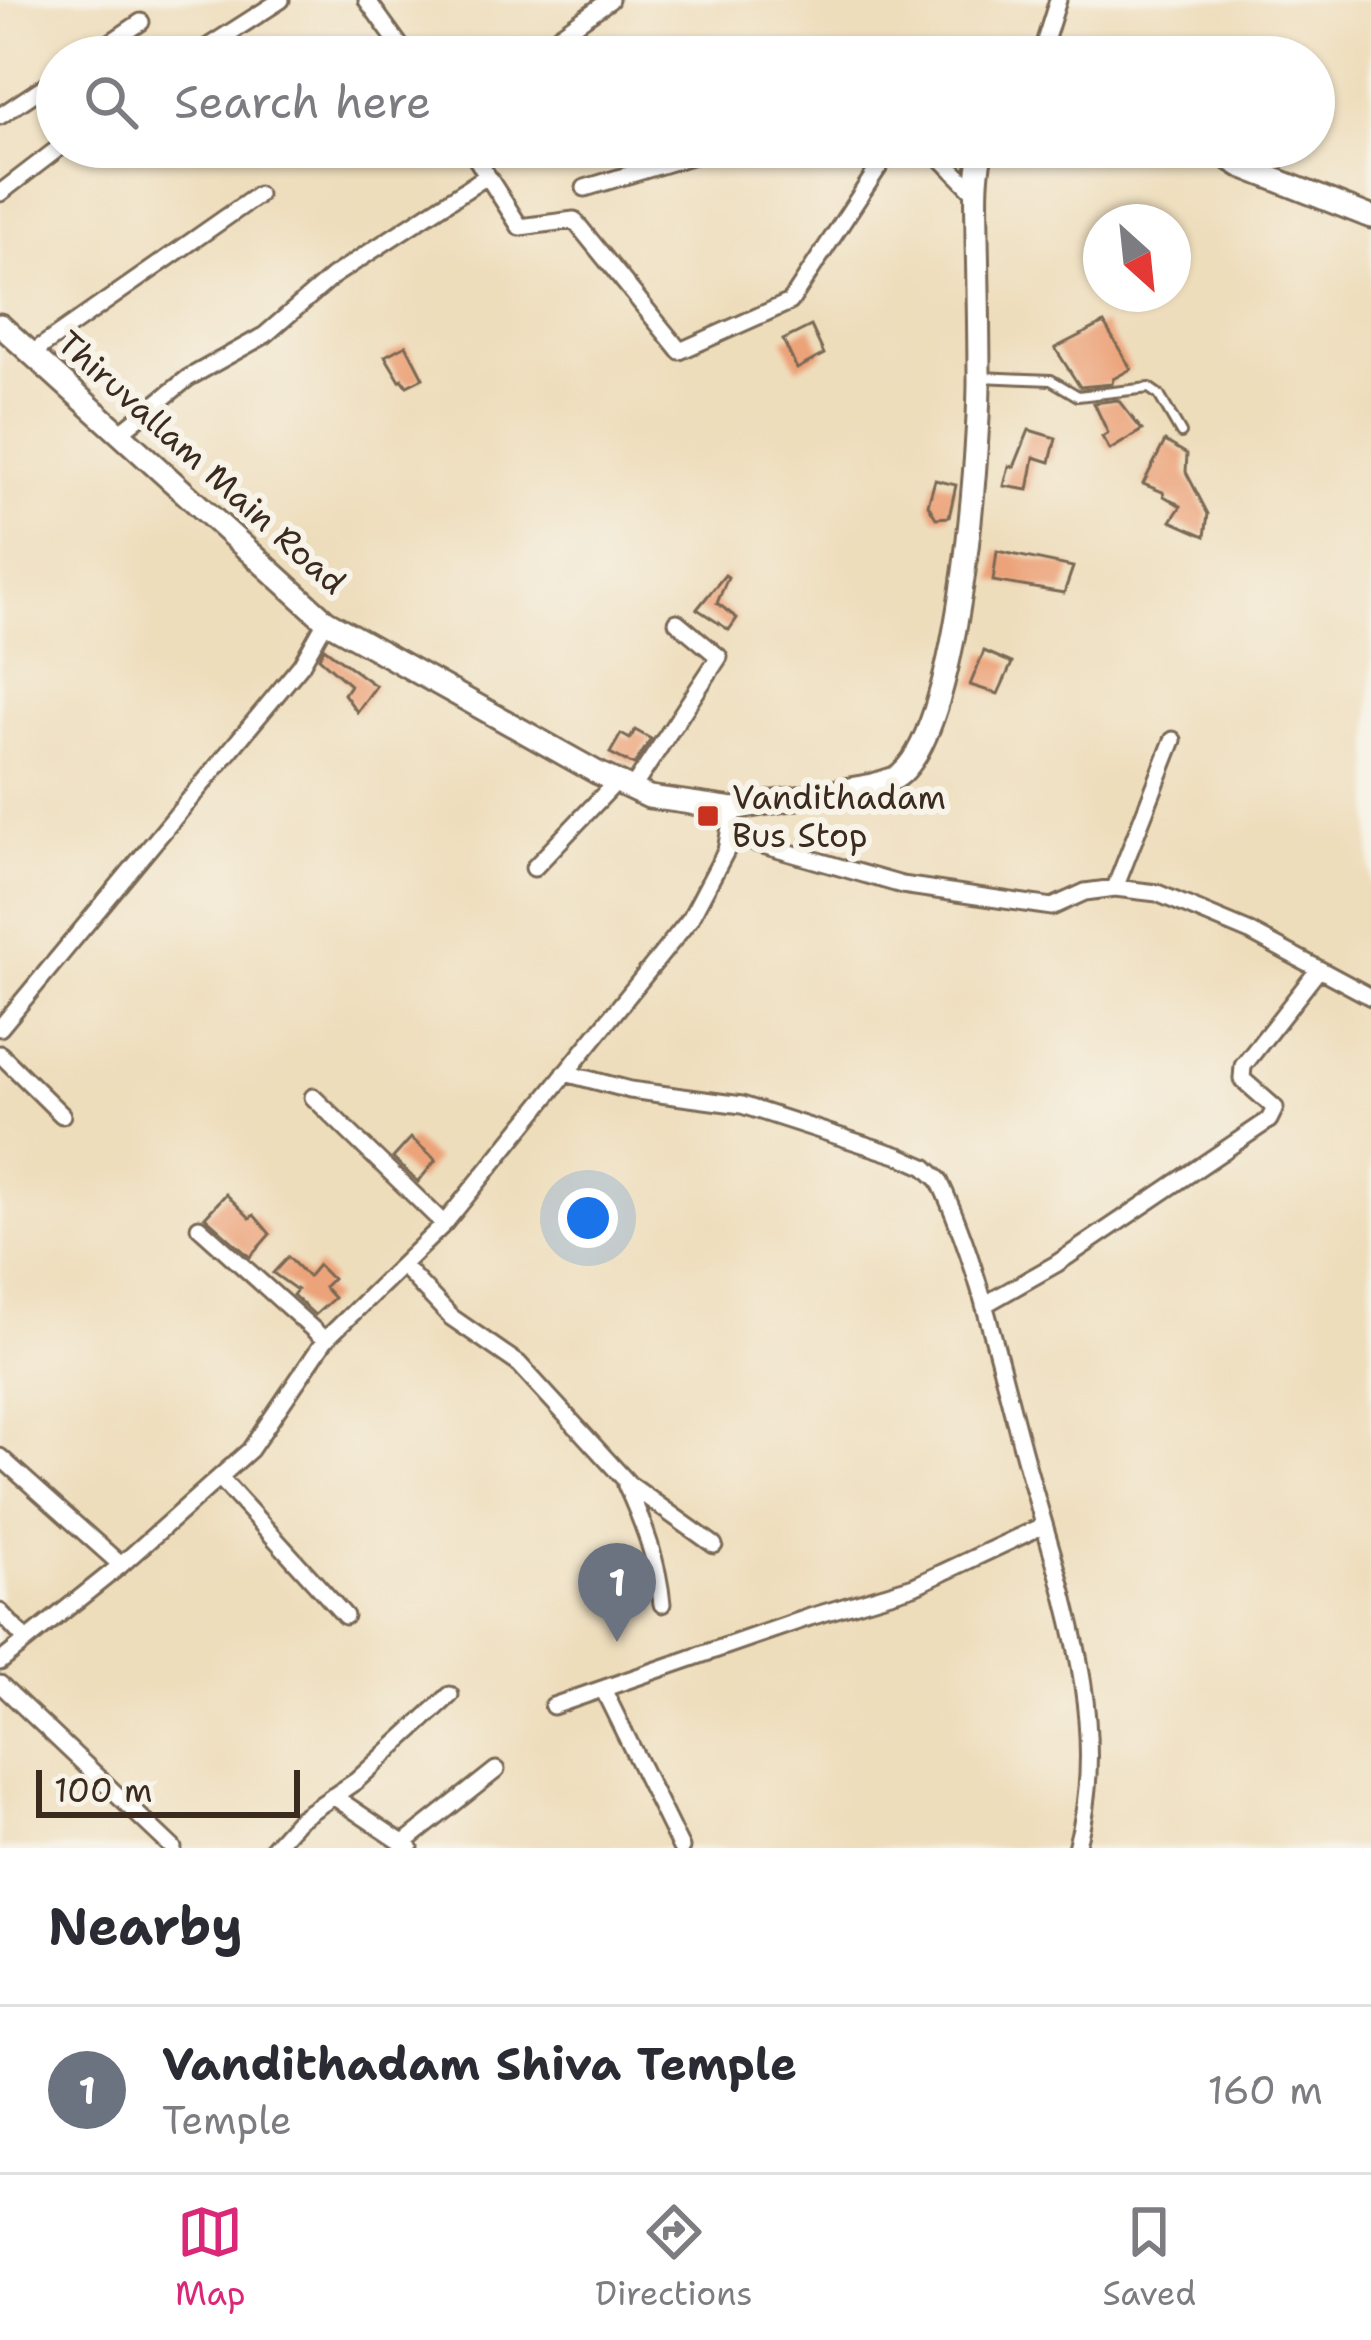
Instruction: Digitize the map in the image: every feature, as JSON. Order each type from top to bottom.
[{"type":"main road","name":"Thiruvallam Main Road","points":[[0,326],[326,621],[649,797],[733,809],[873,785],[909,770],[938,707],[966,563],[979,376],[976,195],[980,168]]},
{"type":"main road","points":[[1246,168],[1371,217]]},
{"type":"street","points":[[225,36],[281,0]]},
{"type":"street","points":[[368,0],[393,36]]},
{"type":"street","points":[[558,36],[610,0]]},
{"type":"street","points":[[1047,36],[1058,0]]},
{"type":"street","points":[[120,36],[141,22]]},
{"type":"street","points":[[0,116],[36,92]]},
{"type":"street","points":[[0,193],[36,165]]},
{"type":"street","points":[[483,168],[520,227],[574,220],[680,351],[790,302],[878,168]]},
{"type":"street","points":[[585,188],[651,168]]},
{"type":"street","points":[[950,168],[976,195]]},
{"type":"street","points":[[121,432],[188,378],[265,334],[334,276],[488,176]]},
{"type":"street","points":[[32,353],[258,195]]},
{"type":"street","points":[[0,1028],[301,665],[326,621]]},
{"type":"street","points":[[534,868],[624,785],[719,657],[677,622]]},
{"type":"street","points":[[1115,888],[1173,740]]},
{"type":"street","points":[[0,1661],[121,1565],[250,1450],[325,1340],[444,1224],[690,919],[731,836],[733,809]]},
{"type":"street","points":[[731,836],[902,885],[1052,907],[1085,892],[1115,888],[1157,893],[1210,914],[1371,998]]},
{"type":"street","points":[[984,1305],[1056,1264],[1269,1120],[1274,1108],[1242,1079],[1243,1066],[1319,970]]},
{"type":"street","points":[[0,1054],[62,1115]]},
{"type":"street","points":[[566,1072],[630,1090],[742,1105],[925,1167],[939,1180],[984,1305],[1080,1666],[1088,1757],[1083,1826],[1076,1848]]},
{"type":"street","points":[[313,1097],[444,1224]]},
{"type":"street","points":[[199,1227],[325,1340]]},
{"type":"street","points":[[402,1265],[451,1317],[519,1364],[622,1477],[714,1544]]},
{"type":"street","points":[[0,1457],[121,1565]]},
{"type":"street","points":[[622,1477],[643,1520],[662,1604]]},
{"type":"street","points":[[220,1478],[345,1616]]},
{"type":"street","points":[[554,1706],[914,1586],[1042,1526]]},
{"type":"street","points":[[0,1612],[26,1640]]},
{"type":"street","points":[[0,1684],[173,1848]]},
{"type":"street","points":[[603,1689],[681,1848]]},
{"type":"street","points":[[273,1848],[298,1820],[356,1781],[449,1695]]},
{"type":"street","points":[[333,1796],[408,1845],[496,1770]]},
{"type":"lane","points":[[979,376],[1051,380],[1078,396],[1145,387],[1159,395],[1180,433]]},
{"type":"building","points":[[1104,323],[1131,369],[1112,384],[1080,387],[1055,348]]},
{"type":"building","points":[[811,326],[824,354],[797,369],[783,340]]},
{"type":"building","points":[[406,345],[423,378],[407,386],[385,356]]},
{"type":"building","points":[[1118,400],[1142,430],[1110,450],[1094,403]]},
{"type":"building","points":[[1029,430],[1056,438],[1050,462],[1034,457],[1028,490],[1004,486],[1009,466],[1014,467]]},
{"type":"building","points":[[1165,441],[1187,454],[1186,472],[1208,514],[1205,536],[1171,521],[1181,506],[1143,484]]},
{"type":"building","points":[[935,480],[956,485],[949,517],[936,518],[928,505]]},
{"type":"building","points":[[997,551],[1073,567],[1064,593],[993,581]]},
{"type":"building","points":[[725,575],[717,603],[737,618],[729,630],[697,609]]},
{"type":"building","points":[[324,648],[376,686],[357,712],[344,694],[350,685],[319,658]]},
{"type":"building","points":[[984,651],[1012,663],[998,694],[970,685]]},
{"type":"building","points":[[635,730],[651,739],[634,765],[610,753],[621,734],[630,739]]},
{"type":"building","points":[[411,1138],[436,1160],[418,1182],[393,1158]]},
{"type":"building","points":[[226,1194],[270,1234],[250,1257],[205,1217]]},
{"type":"building","points":[[288,1257],[308,1277],[318,1265],[332,1279],[324,1287],[334,1298],[315,1315],[293,1295],[297,1290],[273,1273]]},
{"type":"place","name":"Vandithadam Bus Stop","points":[[708,816]]},
{"type":"place","name":"Vandithadam Shiva Temple","points":[[617,1642]]}]
